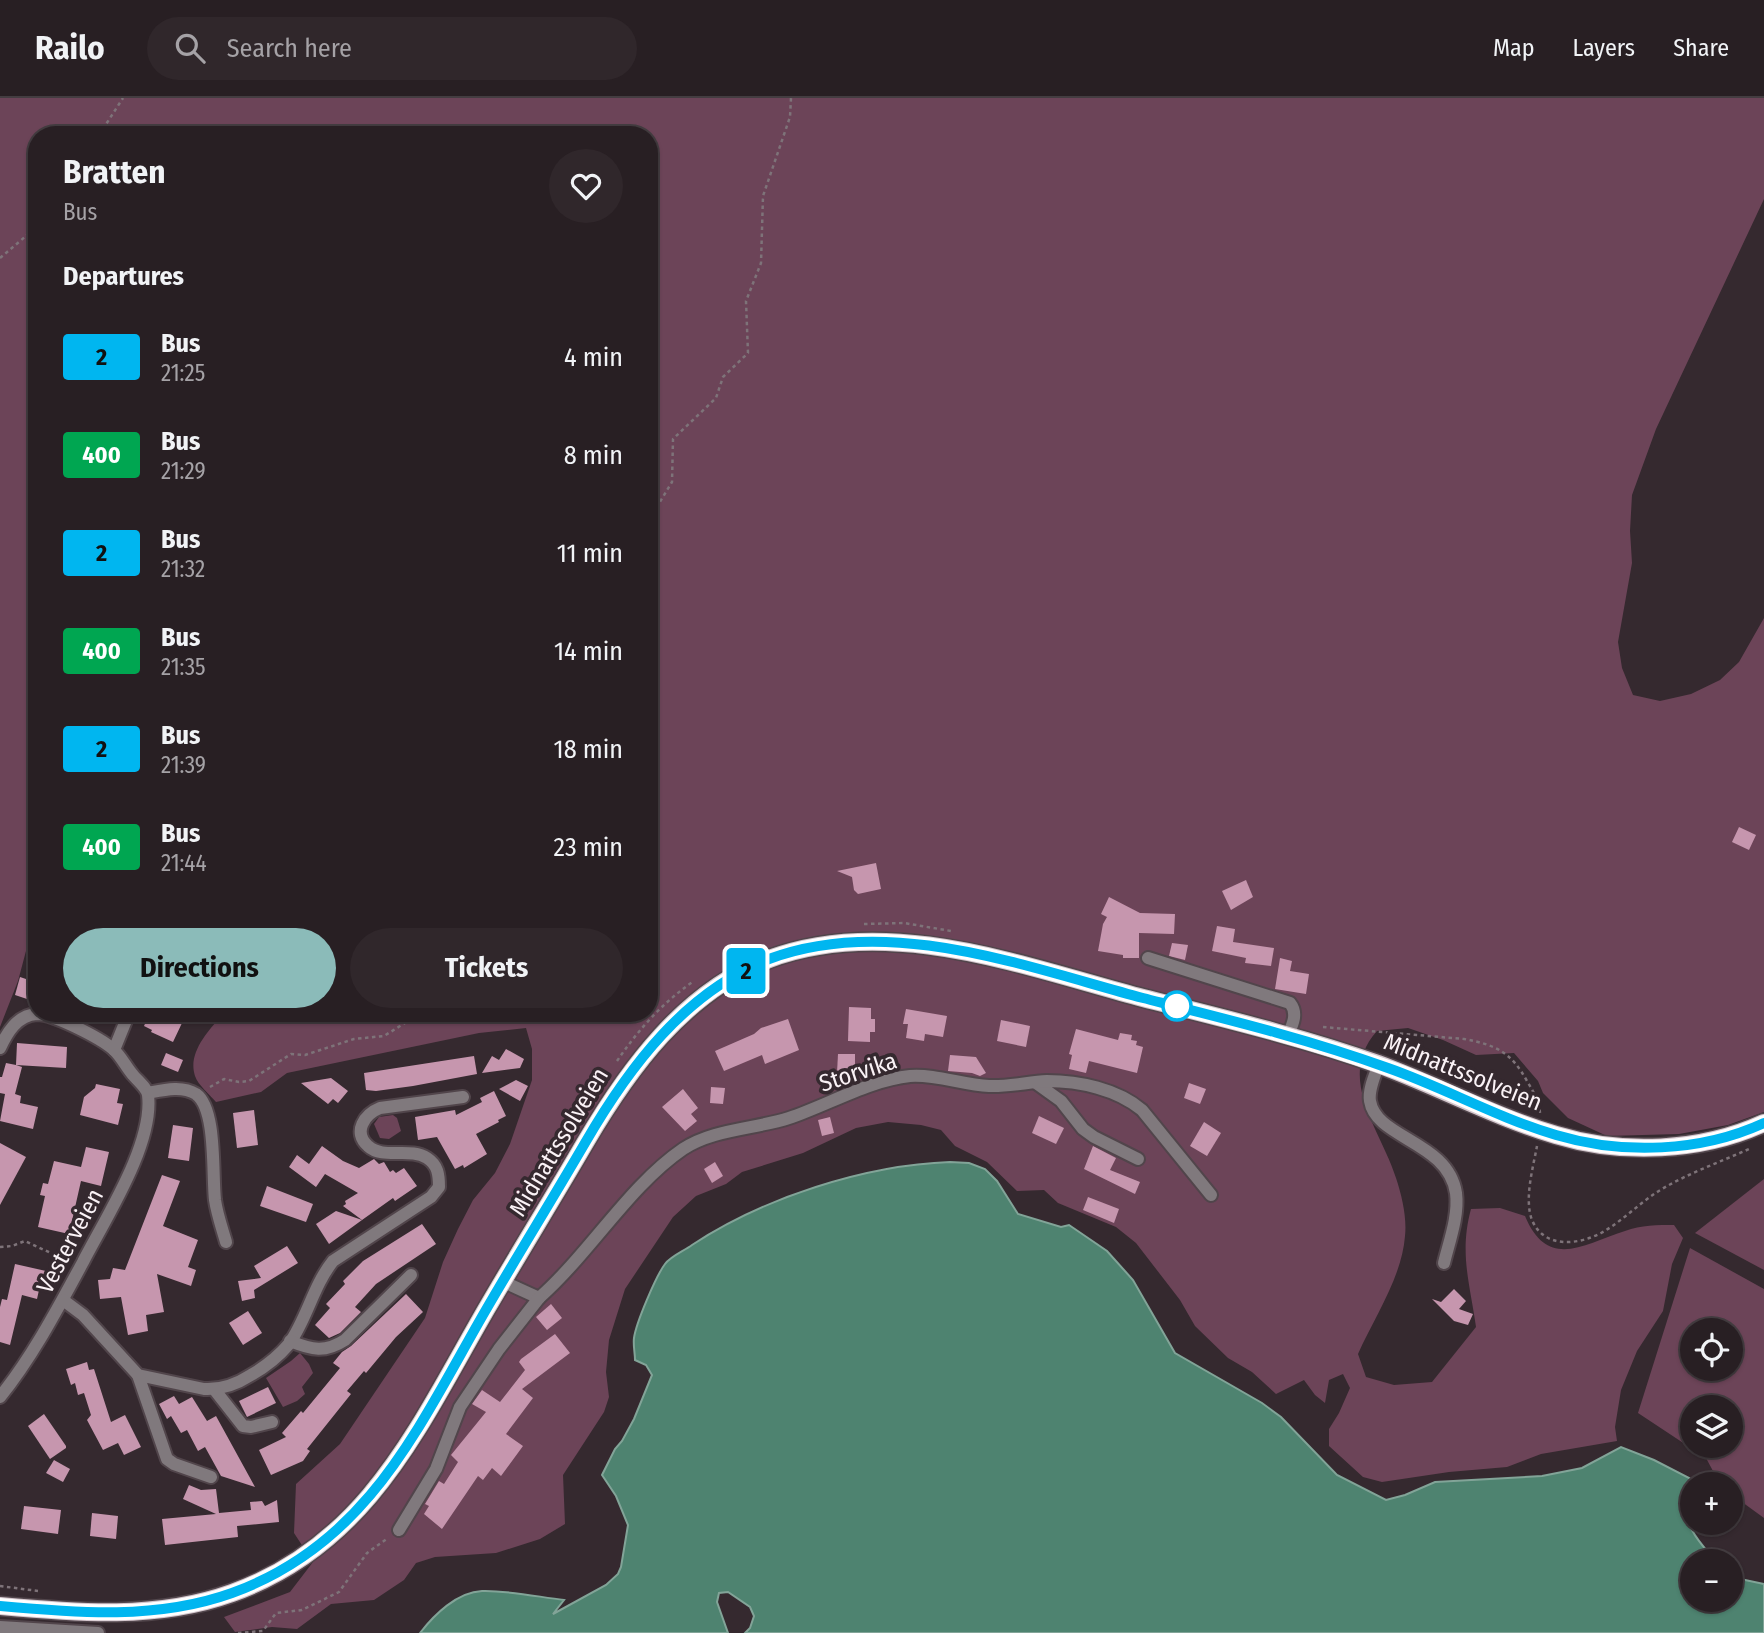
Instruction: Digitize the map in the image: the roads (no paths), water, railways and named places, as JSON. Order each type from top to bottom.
[{"type":"main road","name":"Midnattssolveien","points":[[0,1606],[83,1612],[155,1610],[193,1604],[230,1594],[292,1564],[339,1528],[382,1482],[420,1424],[592,1131],[647,1050],[688,1008],[729,980],[766,960],[806,948],[853,941],[941,947],[1291,1027],[1515,1121],[1558,1136],[1598,1145],[1642,1148],[1684,1145],[1733,1135],[1764,1123]]},
{"type":"street","points":[[1148,958],[1290,1003],[1294,1008],[1291,1027]]},
{"type":"street","points":[[0,1048],[9,1029],[28,1017]]},
{"type":"street","points":[[60,1022],[85,1031],[114,1050],[148,1093],[183,1089],[197,1095],[205,1105],[209,1118],[215,1200],[226,1242]]},
{"type":"street","points":[[114,1050],[125,1022]]},
{"type":"street","points":[[1379,1065],[1369,1099],[1373,1111],[1382,1121],[1441,1162],[1452,1177],[1456,1195],[1455,1216],[1444,1263]]},
{"type":"street","name":"Storvika","points":[[399,1530],[436,1469],[460,1407],[499,1349],[539,1298],[564,1276],[642,1185],[662,1165],[699,1140],[788,1118],[885,1082],[909,1076],[990,1087],[1063,1082],[1098,1088],[1131,1100],[1159,1129],[1179,1158],[1212,1195]]},
{"type":"street","points":[[1036,1083],[1061,1101],[1083,1129],[1138,1159]]},
{"type":"street","name":"Vesterveien","points":[[0,1397],[30,1355],[63,1300],[129,1173],[141,1143],[148,1093]]},
{"type":"street","points":[[138,1375],[176,1385],[214,1389],[244,1379],[278,1355],[290,1341],[323,1273],[333,1261],[431,1197],[439,1187],[437,1168],[430,1160],[419,1154],[382,1152],[369,1148],[362,1139],[361,1125],[368,1113],[380,1108],[463,1097]]},
{"type":"street","points":[[290,1341],[319,1351],[333,1349],[411,1275]]},
{"type":"street","points":[[503,1282],[539,1298]]},
{"type":"street","points":[[63,1300],[83,1315],[138,1375],[167,1459],[211,1477]]},
{"type":"street","points":[[214,1389],[243,1426],[272,1422]]},
{"type":"street","points":[[0,1627],[98,1633]]}]
